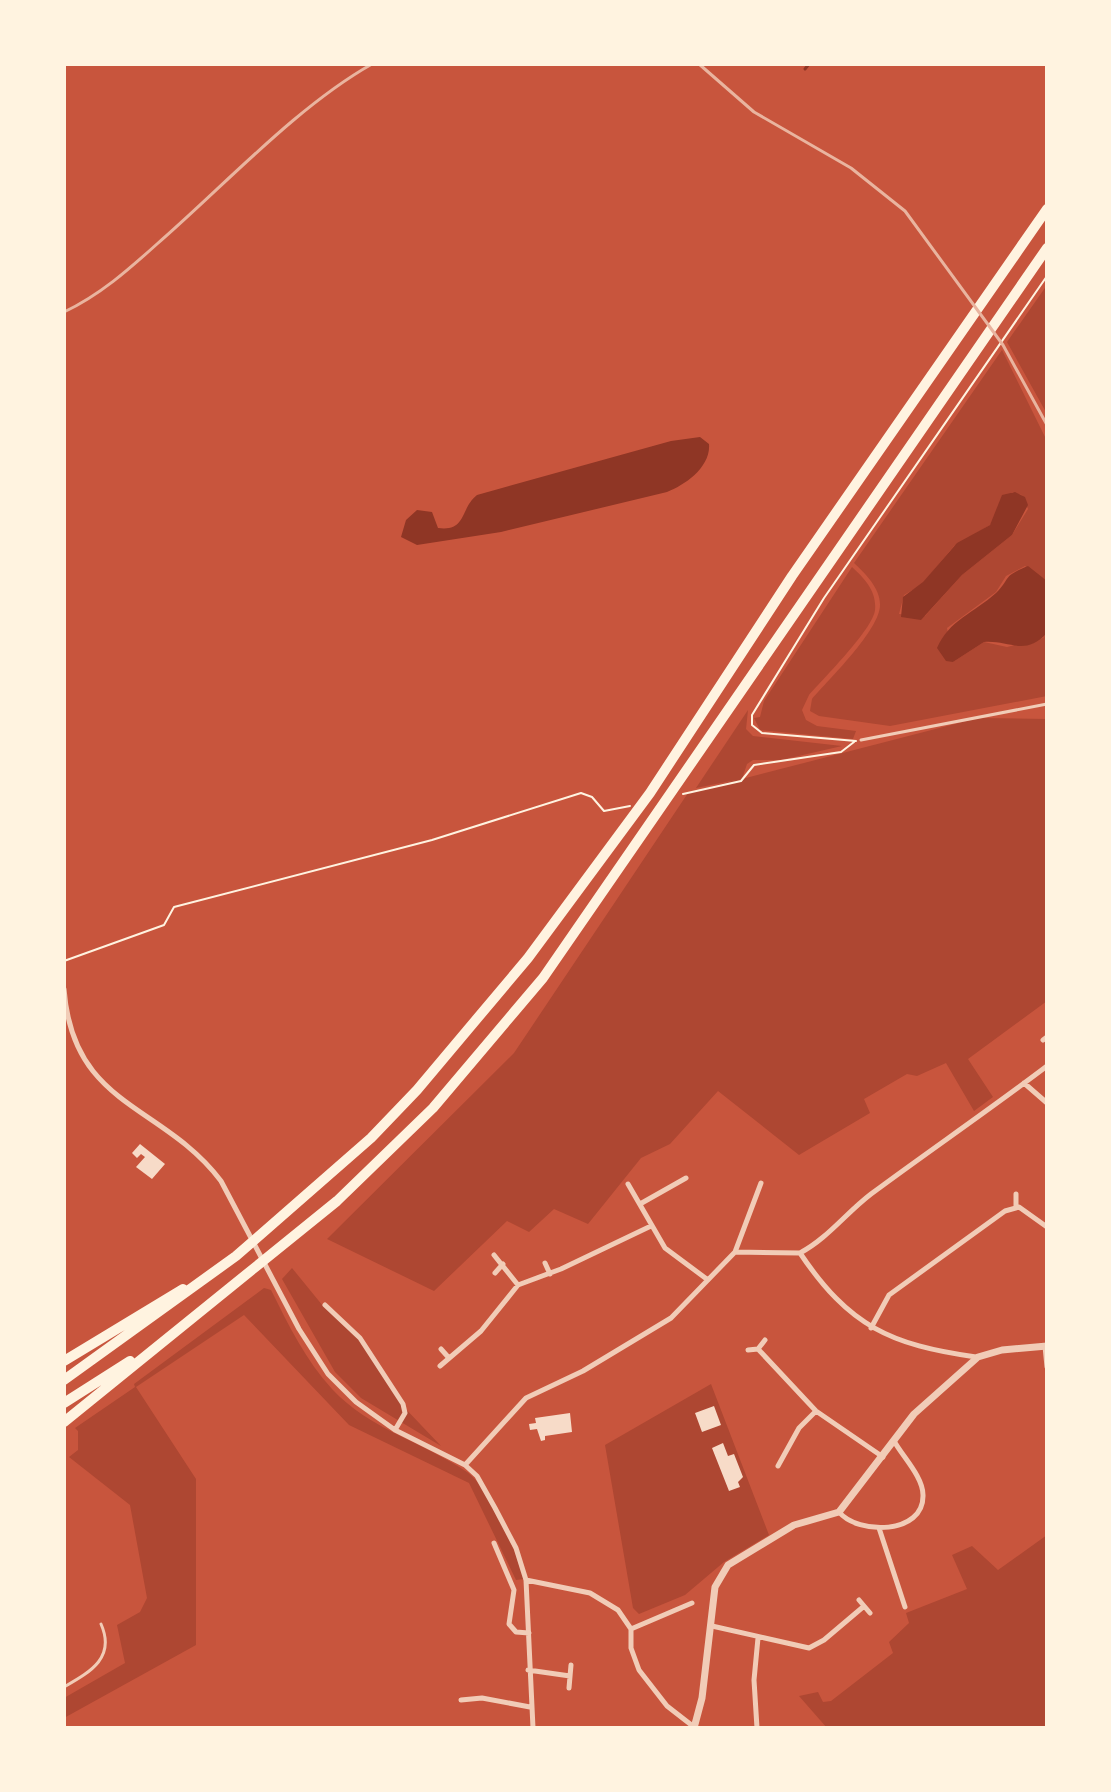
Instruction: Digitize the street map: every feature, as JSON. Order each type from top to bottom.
[{"type":"highway","points":[[64,1380],[236,1256],[371,1138],[417,1090],[528,958],[650,793],[792,576],[1047,209]]},
{"type":"highway","points":[[64,1422],[165,1338],[308,1228],[433,1108],[543,978],[1047,248]]},
{"type":"highway","points":[[64,1361],[236,1256]]},
{"type":"highway","points":[[64,1403],[165,1338]]},
{"type":"street","points":[[64,989],[71,1031],[86,1062],[124,1104],[186,1143],[206,1160],[241,1217],[299,1329],[328,1374],[356,1402],[395,1430],[465,1465],[477,1476],[516,1548],[526,1580],[533,1728]]},
{"type":"street","points":[[735,1252],[800,1253],[823,1238],[867,1197],[1047,1066]]},
{"type":"street","points":[[1024,1083],[1047,1103]]},
{"type":"street","points":[[640,1204],[686,1178]]},
{"type":"street","points":[[465,1465],[526,1398],[594,1365],[671,1318],[735,1252],[761,1183]]},
{"type":"street","points":[[628,1184],[651,1226],[673,1256],[708,1280]]},
{"type":"street","points":[[1016,1194],[1016,1207]]},
{"type":"street","points":[[871,1328],[889,1295],[1005,1211],[1016,1207],[1026,1210],[1047,1227]]},
{"type":"street","points":[[440,1366],[481,1331],[508,1293],[518,1285],[550,1274],[651,1226]]},
{"type":"street","points":[[800,1253],[825,1287],[854,1318],[871,1328],[897,1340],[978,1357]]},
{"type":"street","points":[[494,1255],[518,1285]]},
{"type":"street","points":[[545,1263],[550,1274]]},
{"type":"street","points":[[495,1273],[503,1264]]},
{"type":"street","points":[[325,1305],[360,1338],[403,1404],[405,1413],[395,1430]]},
{"type":"street","points":[[748,1350],[758,1349],[765,1340]]},
{"type":"street","points":[[526,1580],[601,1597],[618,1610],[631,1629],[631,1648],[639,1670],[667,1706],[694,1728],[718,1579],[735,1558],[794,1525],[839,1512],[927,1401],[978,1357],[1002,1350],[1046,1346],[1047,1367]]},
{"type":"street","points":[[441,1349],[449,1358]]},
{"type":"street","points":[[758,1349],[816,1411],[883,1457]]},
{"type":"street","points":[[778,1466],[799,1428],[816,1411]]},
{"type":"street","points":[[839,1512],[852,1523],[879,1528],[912,1519],[923,1502],[920,1481],[894,1441]]},
{"type":"street","points":[[773,1454],[782,1458]]},
{"type":"street","points":[[879,1528],[905,1607]]},
{"type":"street","points":[[493,1547],[514,1590],[509,1624],[516,1632],[529,1633]]},
{"type":"street","points":[[859,1600],[870,1613]]},
{"type":"street","points":[[631,1629],[692,1603]]},
{"type":"street","points":[[712,1626],[809,1648],[824,1640],[863,1607]]},
{"type":"street","points":[[757,1728],[754,1680],[758,1638]]},
{"type":"street","points":[[569,1688],[571,1665]]},
{"type":"street","points":[[528,1670],[570,1676]]},
{"type":"street","points":[[461,1700],[482,1698],[530,1707]]},
{"type":"lane","points":[[861,740],[1047,704]]},
{"type":"lane","points":[[64,1687],[100,1662],[106,1648],[101,1624]]},
{"type":"path","points":[[688,793],[741,781],[754,765],[841,752],[855,741],[772,735],[752,725],[756,709],[824,598],[1047,276]]},
{"type":"path","points":[[64,961],[164,925],[174,907],[432,840],[581,793],[592,797],[600,809],[608,811]]},
{"type":"shaded area","points":[[1047,285],[1047,414],[1007,342]]},
{"type":"shaded area","points":[[1002,350],[1047,441],[1047,581],[1025,566],[1006,576],[996,592],[947,628],[953,662],[984,642],[1007,647],[1043,638],[1047,633],[1047,696],[890,726],[819,716],[810,711],[812,699],[863,640],[878,614],[880,604],[875,587],[854,563]],"holes":[[[1012,492],[1022,495],[1028,509],[1012,535],[962,575],[925,616],[899,614],[904,595],[921,585],[954,546],[990,525]]]},
{"type":"shaded area","points":[[700,437],[709,444],[706,460],[689,480],[667,492],[501,532],[417,545],[401,537],[406,520],[417,510],[432,512],[438,528],[447,528],[459,523],[477,495],[671,441]]},
{"type":"shaded area","points":[[1015,492],[1025,497],[1028,505],[1012,535],[962,575],[921,620],[901,617],[903,597],[923,582],[957,543],[990,525],[1002,495]]},
{"type":"shaded area","points":[[1028,566],[1047,581],[1047,633],[1024,646],[984,642],[953,662],[946,661],[937,648],[948,630],[996,593],[1010,575]]},
{"type":"shaded area","points":[[852,567],[872,591],[875,610],[866,629],[809,695],[802,710],[806,720],[817,726],[856,731],[853,739],[760,730],[754,718],[760,717],[764,701]]},
{"type":"shaded area","points":[[748,710],[746,729],[753,736],[842,746],[781,760],[753,760],[747,764],[742,779],[978,718],[1047,719],[1047,1001],[968,1059],[993,1097],[974,1111],[946,1063],[917,1076],[907,1074],[864,1099],[870,1113],[799,1155],[718,1091],[670,1144],[641,1158],[588,1224],[554,1209],[529,1232],[507,1221],[434,1291],[327,1239],[514,1053],[688,793],[736,780],[696,788]]},
{"type":"shaded area","points":[[292,1268],[323,1306],[359,1339],[401,1404],[441,1446],[361,1398],[335,1372],[282,1279]]},
{"type":"shaded area","points":[[264,1288],[271,1290],[314,1366],[347,1403],[379,1425],[450,1461],[475,1480],[501,1521],[524,1579],[516,1580],[469,1483],[349,1425],[244,1315],[136,1387],[196,1479],[196,1645],[64,1718],[64,1698],[125,1663],[117,1625],[140,1612],[147,1598],[130,1505],[69,1457],[78,1450],[78,1431],[75,1428],[135,1387],[134,1384]]},
{"type":"shaded area","points":[[711,1384],[769,1535],[724,1562],[685,1595],[639,1614],[633,1608],[605,1445]]},
{"type":"shaded area","points":[[1047,1535],[1047,1728],[827,1728],[799,1696],[818,1692],[823,1702],[831,1701],[893,1653],[889,1642],[909,1623],[906,1613],[967,1589],[952,1555],[972,1546],[998,1570]]},
{"type":"building","points":[[140,1144],[165,1164],[152,1179],[136,1167],[145,1157],[141,1154],[137,1158],[132,1153]]},
{"type":"building","points":[[714,1406],[721,1425],[702,1432],[695,1413]]},
{"type":"building","points":[[570,1413],[572,1432],[545,1436],[545,1440],[541,1441],[537,1429],[530,1430],[529,1424],[536,1423],[535,1418]]},
{"type":"building","points":[[723,1443],[728,1456],[734,1454],[743,1477],[738,1482],[740,1487],[729,1491],[712,1448]]},
{"type":"waterway","points":[[805,69],[809,64]]},
{"type":"railway","points":[[64,312],[102,290],[288,125],[372,64]]},
{"type":"railway","points":[[699,64],[754,112],[851,168],[905,211],[1003,345],[1047,425]]}]
